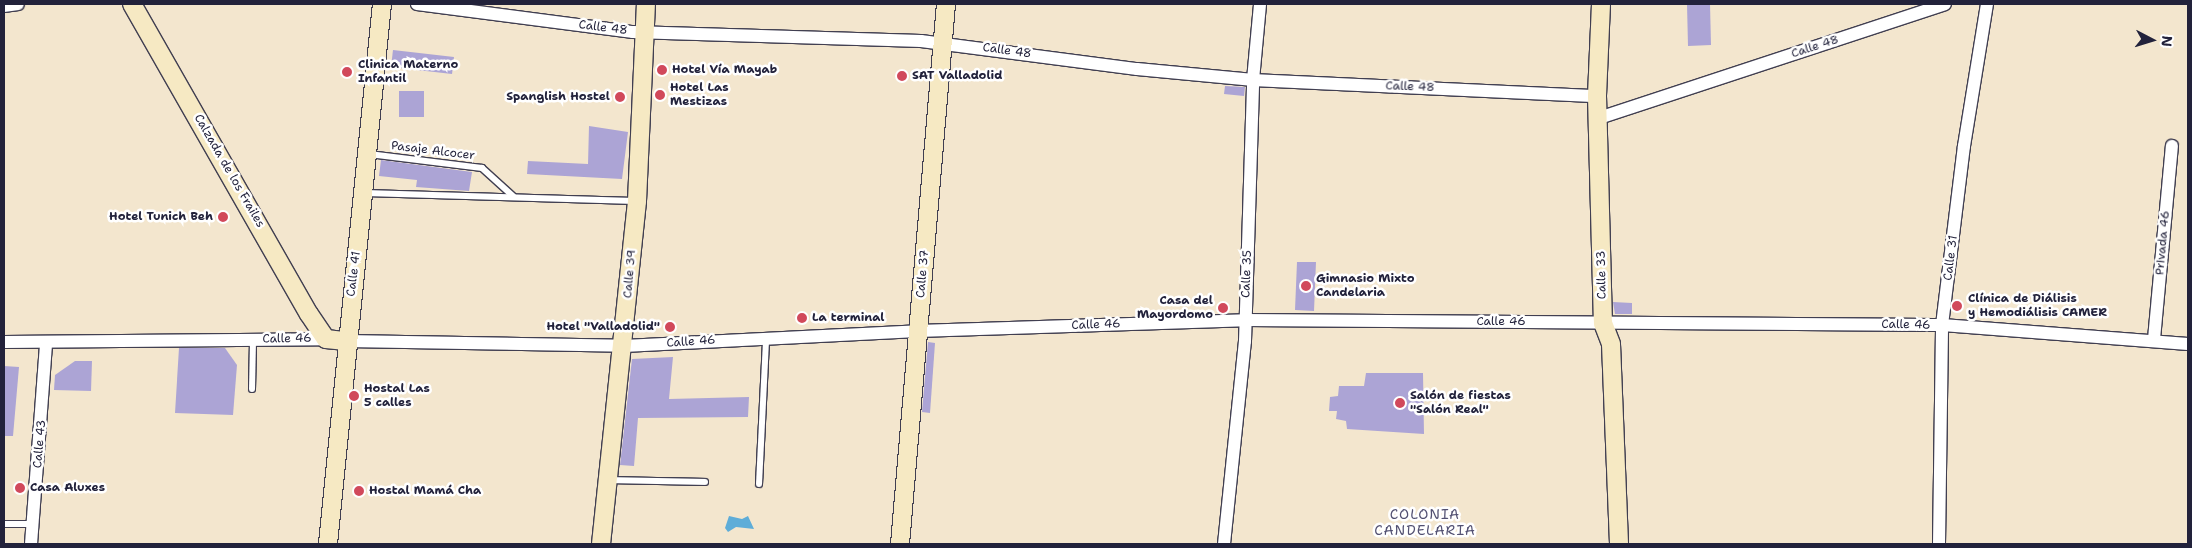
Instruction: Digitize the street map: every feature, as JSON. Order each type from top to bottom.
[{"type":"street","points":[[4,6],[18,4]]},
{"type":"street","name":"Calzada de los Frailes","points":[[132,4],[326,339]]},
{"type":"street","name":"Calle 41","points":[[328,544],[346,341],[369,154],[382,4]]},
{"type":"street","name":"Calle 48","points":[[416,4],[642,32],[943,42],[1137,70],[1253,80],[1597,96]]},
{"type":"street","name":"Calle 39","points":[[601,544],[624,346],[636,201],[642,32],[646,4]]},
{"type":"street","name":"Calle 37","points":[[900,544],[946,4]]},
{"type":"street","name":"Calle 35","points":[[1224,544],[1246,320],[1253,80],[1260,4]]},
{"type":"street","name":"Calle 33","points":[[1601,4],[1597,96],[1603,323],[1611,344],[1619,544]]},
{"type":"street","name":"Calle 48","points":[[1599,118],[1945,4]]},
{"type":"street","name":"Calle 31","points":[[1939,544],[1942,325],[1964,146],[1987,4]]},
{"type":"street","name":"Privada 46","points":[[2154,339],[2172,146]]},
{"type":"street","name":"Calle 46","points":[[4,342],[326,339],[346,341],[624,346],[766,337],[1246,320],[1942,325],[2154,339],[2188,344]]},
{"type":"street","name":"Calle 43","points":[[31,544],[46,343]]},
{"type":"lane","name":"Pasaje Alcocer","points":[[369,154],[482,168],[512,196]]},
{"type":"lane","points":[[364,193],[636,201]]},
{"type":"lane","points":[[759,484],[766,337]]},
{"type":"lane","points":[[252,389],[253,340]]},
{"type":"lane","points":[[609,480],[705,482]]},
{"type":"lane","points":[[4,524],[33,524]]},
{"type":"water","points":[[729,516],[742,519],[748,516],[754,529],[736,527],[728,532],[725,528]]},
{"type":"building","points":[[1687,4],[1710,4],[1711,45],[1688,46]]},
{"type":"building","points":[[393,50],[454,57],[452,74],[391,67]]},
{"type":"building","points":[[1225,86],[1245,87],[1244,96],[1224,94]]},
{"type":"building","points":[[399,91],[424,91],[424,117],[399,117]]},
{"type":"building","points":[[589,126],[628,132],[622,179],[527,174],[528,161],[588,164]]},
{"type":"building","points":[[381,160],[472,172],[469,191],[416,187],[417,180],[379,176]]},
{"type":"building","name":"Gimnasio Mixto Candelaria","points":[[1297,262],[1316,262],[1314,311],[1295,310]]},
{"type":"building","points":[[1613,302],[1632,303],[1632,314],[1615,314]]},
{"type":"building","points":[[928,342],[935,343],[930,413],[922,412]]},
{"type":"building","points":[[179,348],[225,348],[237,365],[233,415],[175,413]]},
{"type":"building","points":[[673,357],[669,399],[749,397],[748,417],[638,418],[634,466],[620,465],[632,359]]},
{"type":"building","points":[[75,361],[92,361],[91,391],[54,390],[55,375]]},
{"type":"building","points":[[4,366],[19,367],[13,436],[4,436]]},
{"type":"building","points":[[1366,373],[1423,373],[1424,434],[1347,429],[1346,421],[1336,419],[1337,411],[1329,411],[1330,397],[1338,396],[1339,386],[1364,386]]},
{"type":"place","name":"Hotel Vía Mayab","points":[[662,70]]},
{"type":"place","name":"Clinica Materno Infantil","points":[[347,72]]},
{"type":"place","name":"SAT Valladolid","points":[[902,76]]},
{"type":"place","name":"Hotel Las Mestizas","points":[[660,95]]},
{"type":"place","name":"Spanglish Hostel","points":[[620,97]]},
{"type":"place","name":"Hotel Tunich Beh","points":[[223,217]]},
{"type":"place","name":"Gimnasio Mixto Candelaria","points":[[1306,286]]},
{"type":"place","name":"Clínica de Diálisis y Hemodiálisis CAMER","points":[[1957,306]]},
{"type":"place","name":"Casa del Mayordomo","points":[[1223,308]]},
{"type":"place","name":"La terminal","points":[[802,318]]},
{"type":"place","name":"Hotel \"Valladolid\"","points":[[670,327]]},
{"type":"place","name":"Hostal Las 5 calles","points":[[354,396]]},
{"type":"place","name":"Salón de fiestas \"Salón Real\"","points":[[1400,403]]},
{"type":"place","name":"Casa Aluxes","points":[[20,488]]},
{"type":"place","name":"Hostal Mamá Cha","points":[[359,491]]},
{"type":"district","name":"COLONIA CANDELARIA","points":[[1425,522]]}]
